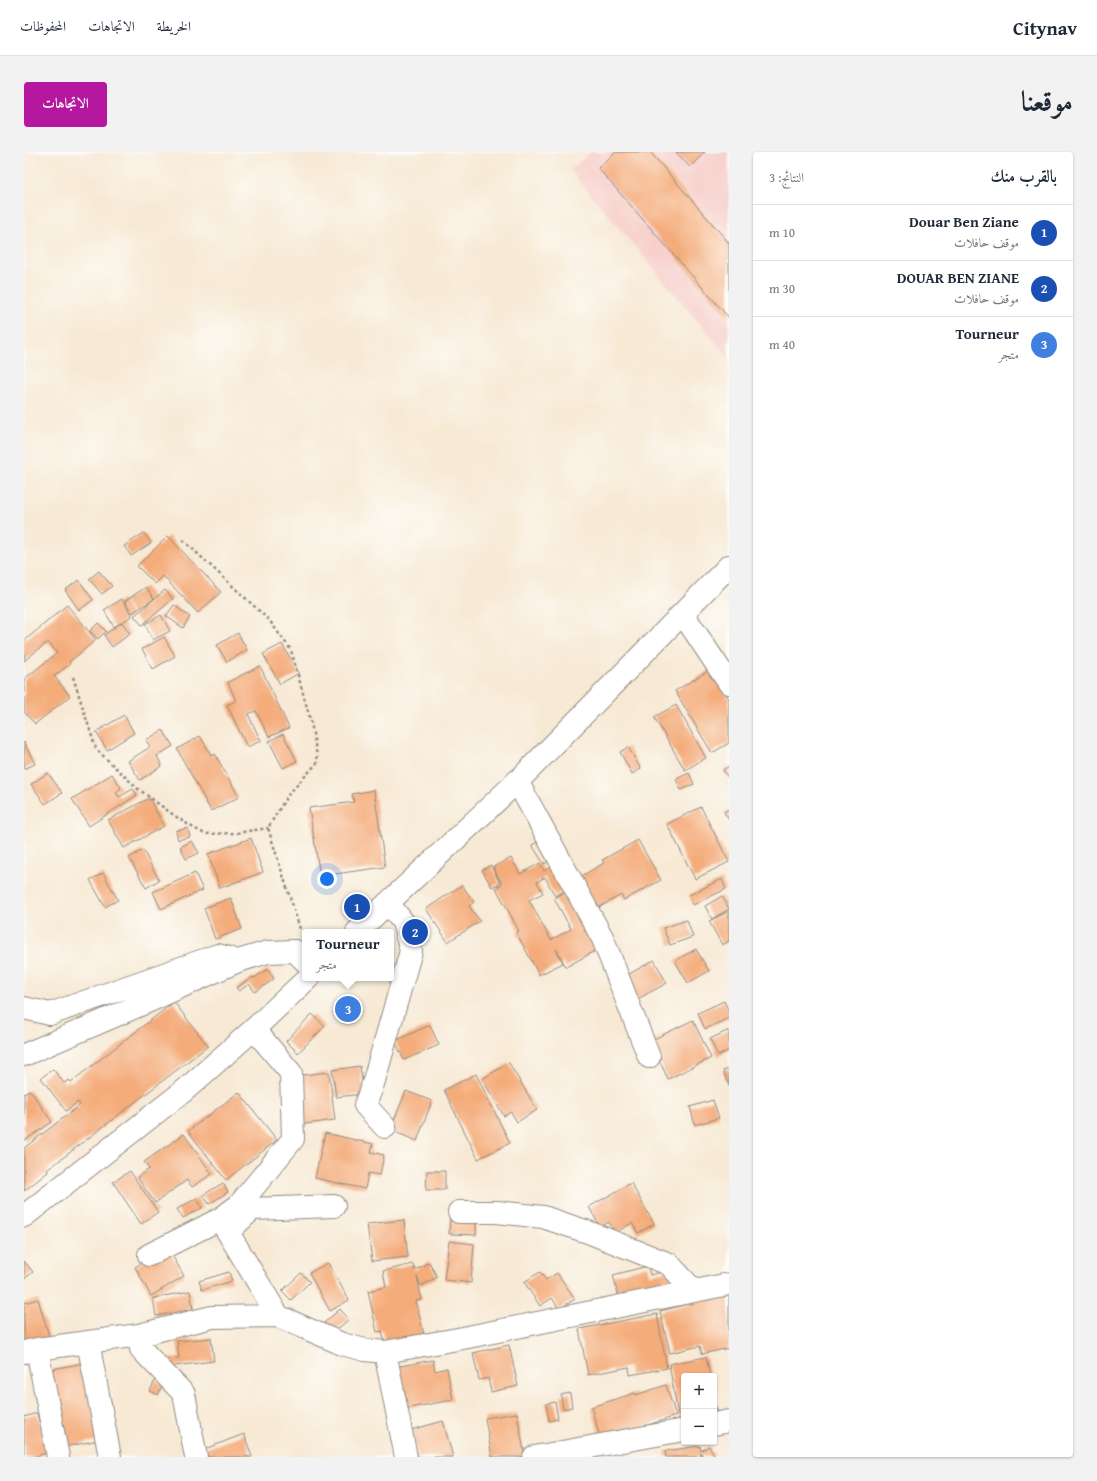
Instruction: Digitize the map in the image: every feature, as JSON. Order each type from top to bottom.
[{"type":"street","points":[[360,929],[517,781],[729,566]]},
{"type":"street","points":[[683,614],[729,683]]},
{"type":"street","points":[[517,781],[603,939],[649,1057]]},
{"type":"street","points":[[385,1127],[365,1105],[373,1084],[411,951],[403,922],[388,903]]},
{"type":"street","points":[[24,1055],[148,1002],[238,961],[268,952],[295,952],[302,958]]},
{"type":"street","points":[[24,1008],[50,1014],[218,955],[238,961]]},
{"type":"street","points":[[24,1216],[185,1090],[254,1029],[305,981]]},
{"type":"street","points":[[224,1225],[293,1139],[291,1073],[254,1029]]},
{"type":"street","points":[[149,1255],[224,1225],[252,1209],[334,1206]]},
{"type":"street","points":[[459,1212],[497,1212],[543,1217],[588,1232],[669,1264],[694,1291]]},
{"type":"street","points":[[224,1225],[278,1316]]},
{"type":"street","points":[[58,1457],[30,1351],[140,1335],[212,1317],[278,1316],[342,1344],[365,1350],[385,1352],[729,1284]]},
{"type":"street","points":[[140,1335],[141,1349],[184,1394],[196,1457]]},
{"type":"street","points":[[88,1342],[110,1457]]},
{"type":"street","points":[[385,1352],[406,1457]]},
{"type":"street","points":[[717,1423],[729,1421]]},
{"type":"street","points":[[534,1457],[681,1431]]},
{"type":"path","points":[[73,677],[96,749],[137,788],[175,816],[205,834],[236,833],[268,828],[288,796],[318,762],[311,722],[291,650],[269,620],[183,540]]},
{"type":"path","points":[[268,828],[302,934]]},
{"type":"shaded area","points":[[590,152],[729,152],[729,358],[570,170]]},
{"type":"building","points":[[616,152],[650,152],[729,243],[729,318],[598,168]]},
{"type":"building","points":[[676,152],[705,152],[690,167]]},
{"type":"building","points":[[144,533],[151,543],[131,556],[124,546]]},
{"type":"building","points":[[168,536],[221,592],[198,613],[163,576],[155,584],[137,566]]},
{"type":"building","points":[[99,571],[112,586],[102,594],[89,579]]},
{"type":"building","points":[[79,580],[93,600],[79,610],[65,590]]},
{"type":"building","points":[[146,587],[154,599],[132,613],[125,601]]},
{"type":"building","points":[[165,590],[173,599],[142,625],[134,616]]},
{"type":"building","points":[[122,599],[132,616],[114,627],[104,610]]},
{"type":"building","points":[[67,605],[96,640],[69,662],[70,664],[54,676],[70,696],[35,724],[24,712],[24,679],[57,653],[48,642],[24,661],[24,641]]},
{"type":"building","points":[[174,605],[190,617],[183,628],[166,616]]},
{"type":"building","points":[[161,615],[170,631],[153,640],[145,624]]},
{"type":"building","points":[[122,622],[130,634],[112,647],[104,635]]},
{"type":"building","points":[[98,623],[106,631],[98,639],[90,631]]},
{"type":"building","points":[[238,633],[247,650],[227,662],[217,645]]},
{"type":"building","points":[[164,637],[175,656],[153,669],[142,649]]},
{"type":"building","points":[[282,644],[299,673],[280,684],[263,654]]},
{"type":"building","points":[[260,666],[289,728],[269,737],[256,711],[248,714],[261,741],[247,747],[227,705],[236,701],[228,682]]},
{"type":"building","points":[[711,669],[729,699],[729,743],[712,753],[675,691]]},
{"type":"building","points":[[676,705],[706,758],[685,770],[654,717]]},
{"type":"building","points":[[124,715],[134,733],[107,750],[96,732]]},
{"type":"building","points":[[163,730],[173,746],[157,756],[162,766],[140,780],[128,761],[150,747],[146,740]]},
{"type":"building","points":[[283,734],[297,761],[283,768],[269,741]]},
{"type":"building","points":[[200,736],[212,756],[215,754],[239,797],[211,811],[177,749]]},
{"type":"building","points":[[24,742],[35,764],[24,769]]},
{"type":"building","points":[[628,747],[641,769],[632,774],[620,752]]},
{"type":"building","points":[[729,766],[729,779],[723,770]]},
{"type":"building","points":[[48,773],[62,793],[45,804],[31,784]]},
{"type":"building","points":[[689,773],[694,784],[681,790],[676,779]]},
{"type":"building","points":[[112,774],[121,788],[116,792],[119,797],[133,789],[137,795],[89,826],[72,799]]},
{"type":"building","points":[[374,790],[385,867],[320,876],[309,808],[354,802],[352,794]]},
{"type":"building","points":[[149,798],[164,826],[124,848],[108,820]]},
{"type":"building","points":[[701,807],[729,862],[695,879],[667,824]]},
{"type":"building","points":[[729,809],[729,820],[724,812]]},
{"type":"building","points":[[188,828],[190,837],[178,840],[176,831]]},
{"type":"building","points":[[251,838],[263,872],[220,888],[208,854]]},
{"type":"building","points":[[544,838],[555,856],[544,864],[532,845]]},
{"type":"building","points":[[638,840],[661,880],[624,900],[621,895],[596,909],[578,878],[604,863],[602,860]]},
{"type":"building","points":[[192,841],[199,853],[186,859],[180,847]]},
{"type":"building","points":[[143,850],[159,880],[146,888],[129,858]]},
{"type":"building","points":[[511,858],[520,874],[540,863],[544,871],[557,864],[570,888],[555,896],[545,877],[537,882],[543,893],[529,900],[551,940],[571,929],[554,898],[570,890],[602,947],[566,967],[556,949],[563,963],[539,975],[516,932],[519,931],[496,888],[502,884],[493,867]]},
{"type":"building","points":[[491,865],[500,883],[492,887],[482,870]]},
{"type":"building","points":[[103,873],[118,900],[105,907],[90,880]]},
{"type":"building","points":[[195,873],[203,890],[161,909],[153,892]]},
{"type":"building","points":[[722,879],[726,889],[693,905],[689,895]]},
{"type":"building","points":[[462,885],[474,902],[469,906],[480,921],[448,942],[426,909]]},
{"type":"building","points":[[722,896],[729,909],[712,919],[705,906]]},
{"type":"building","points":[[231,898],[242,929],[215,939],[204,908]]},
{"type":"building","points":[[729,911],[729,941],[722,945],[709,921]]},
{"type":"building","points":[[687,920],[693,937],[670,945],[663,928]]},
{"type":"building","points":[[696,949],[709,971],[688,983],[675,961]]},
{"type":"building","points":[[654,960],[667,983],[634,1001],[622,978]]},
{"type":"building","points":[[268,969],[274,979],[255,992],[249,984],[239,991],[236,988],[253,977],[254,978]]},
{"type":"building","points":[[724,1001],[729,1012],[729,1018],[705,1029],[698,1013]]},
{"type":"building","points":[[174,1002],[208,1046],[47,1170],[48,1172],[24,1191],[24,1148],[80,1105],[78,1102],[66,1111],[41,1078],[53,1069],[64,1083],[69,1080],[71,1082]]},
{"type":"building","points":[[312,1014],[325,1026],[298,1053],[286,1041]]},
{"type":"building","points":[[693,1020],[711,1058],[668,1079],[650,1041]]},
{"type":"building","points":[[430,1025],[439,1045],[404,1060],[395,1041]]},
{"type":"building","points":[[729,1030],[729,1050],[718,1056],[710,1039]]},
{"type":"building","points":[[509,1063],[537,1110],[517,1122],[511,1112],[504,1116],[482,1079]]},
{"type":"building","points":[[360,1066],[364,1094],[336,1097],[332,1070]]},
{"type":"building","points":[[729,1069],[729,1086],[723,1071]]},
{"type":"building","points":[[329,1072],[335,1120],[299,1125],[293,1076]]},
{"type":"building","points":[[476,1074],[510,1143],[478,1159],[444,1090]]},
{"type":"building","points":[[30,1090],[52,1122],[24,1141],[24,1094]]},
{"type":"building","points":[[406,1091],[432,1101],[417,1141],[390,1130]]},
{"type":"building","points":[[239,1092],[277,1140],[226,1180],[188,1131]]},
{"type":"building","points":[[713,1100],[719,1118],[695,1125],[690,1107]]},
{"type":"building","points":[[325,1133],[373,1144],[371,1152],[384,1155],[380,1175],[368,1173],[365,1189],[315,1178]]},
{"type":"building","points":[[184,1134],[212,1174],[192,1187],[187,1180],[155,1203],[137,1177],[149,1169],[144,1162]]},
{"type":"building","points":[[130,1171],[158,1212],[141,1224],[113,1182]]},
{"type":"building","points":[[427,1171],[445,1171],[445,1190],[426,1190]]},
{"type":"building","points":[[223,1183],[228,1192],[209,1204],[203,1195]]},
{"type":"building","points":[[631,1183],[654,1224],[638,1233],[632,1223],[615,1233],[609,1222],[600,1227],[589,1207]]},
{"type":"building","points":[[197,1198],[202,1208],[183,1218],[177,1209]]},
{"type":"building","points":[[450,1219],[476,1220],[476,1235],[449,1234]]},
{"type":"building","points":[[404,1220],[408,1257],[372,1261],[367,1224]]},
{"type":"building","points":[[449,1241],[474,1244],[471,1283],[444,1280]]},
{"type":"building","points":[[168,1248],[184,1276],[151,1296],[135,1267]]},
{"type":"building","points":[[24,1261],[33,1272],[24,1279]]},
{"type":"building","points":[[429,1262],[437,1277],[421,1286],[417,1277],[422,1300],[416,1301],[425,1339],[386,1348],[382,1331],[377,1332],[368,1291],[386,1287],[383,1271],[413,1264],[415,1270]]},
{"type":"building","points":[[328,1263],[349,1300],[330,1311],[309,1273]]},
{"type":"building","points":[[648,1266],[650,1275],[669,1270],[673,1285],[619,1299],[613,1275]]},
{"type":"building","points":[[229,1272],[232,1281],[202,1290],[199,1281]]},
{"type":"building","points":[[540,1272],[546,1280],[557,1273],[575,1299],[559,1309],[552,1298],[540,1306],[524,1282]]},
{"type":"building","points":[[301,1273],[310,1282],[291,1300],[282,1291]]},
{"type":"building","points":[[190,1291],[193,1309],[156,1316],[153,1298]]},
{"type":"building","points":[[729,1294],[729,1348],[702,1354],[700,1346],[670,1353],[660,1311]]},
{"type":"building","points":[[38,1299],[51,1343],[24,1352],[24,1303]]},
{"type":"building","points":[[340,1309],[349,1319],[333,1333],[324,1323]]},
{"type":"building","points":[[657,1314],[667,1368],[630,1375],[629,1367],[588,1375],[579,1329]]},
{"type":"building","points":[[211,1338],[214,1361],[167,1367],[166,1359],[179,1358],[177,1341]]},
{"type":"building","points":[[509,1345],[518,1386],[491,1392],[488,1378],[479,1380],[473,1353]]},
{"type":"building","points":[[706,1357],[709,1373],[681,1373],[681,1420],[679,1420],[669,1364]]},
{"type":"building","points":[[433,1360],[435,1371],[447,1368],[453,1400],[403,1409],[395,1367]]},
{"type":"building","points":[[83,1363],[99,1440],[64,1447],[48,1370]]},
{"type":"building","points":[[155,1380],[163,1384],[158,1395],[150,1391]]},
{"type":"building","points":[[666,1385],[676,1416],[601,1440],[591,1407]]},
{"type":"building","points":[[570,1393],[572,1407],[563,1409],[561,1395]]},
{"type":"building","points":[[555,1402],[558,1419],[549,1421],[546,1404]]},
{"type":"building","points":[[37,1413],[47,1453],[33,1457],[24,1457],[24,1417]]},
{"type":"building","points":[[517,1413],[525,1457],[492,1457],[485,1418]]},
{"type":"building","points":[[443,1421],[453,1457],[418,1457],[411,1430]]},
{"type":"building","points":[[244,1434],[252,1457],[208,1457],[205,1449]]},
{"type":"building","points":[[700,1446],[701,1451],[709,1446],[715,1456],[703,1457],[701,1453],[701,1457],[666,1457],[665,1451]]},
{"type":"place","name":"Douar Ben Ziane","points":[[357,907]]},
{"type":"place","name":"DOUAR BEN ZIANE","points":[[415,932]]},
{"type":"place","name":"Tourneur","points":[[348,1009]]}]
